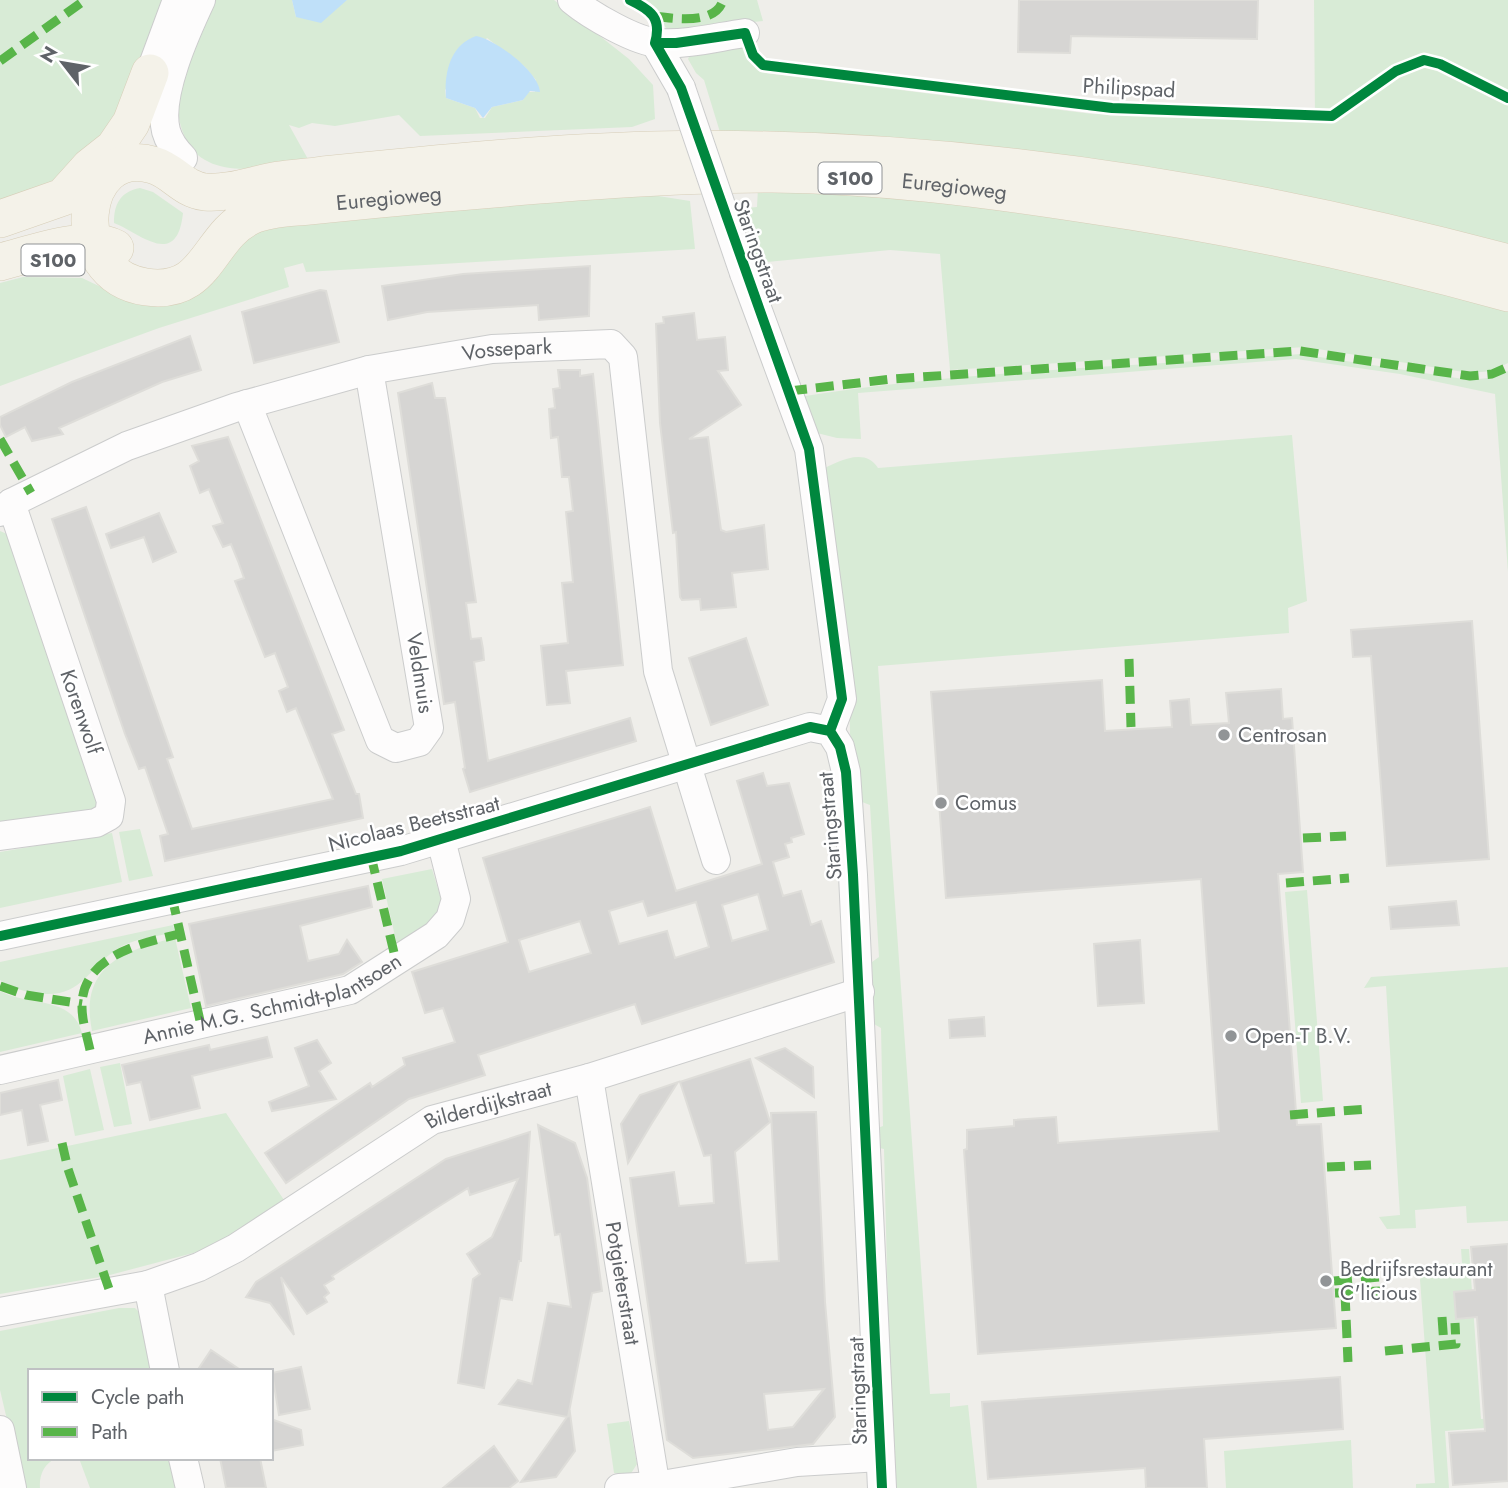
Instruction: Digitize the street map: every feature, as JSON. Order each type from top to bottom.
[{"type":"main road","points":[[0,220],[63,197],[90,167],[114,148],[131,123],[150,73]]},
{"type":"main road","name":"Euregioweg","points":[[195,175],[215,193],[281,180],[469,160],[651,150],[908,155],[1148,184],[1391,232],[1508,263]]},
{"type":"main road","points":[[99,253],[89,213],[101,183],[121,167],[153,165],[187,188],[195,175]]},
{"type":"main road","name":"Euregioweg","points":[[99,253],[122,279],[155,288],[188,280],[206,265],[234,226],[266,211],[542,184],[649,177],[773,174],[906,180],[1139,212],[1394,261],[1508,293]]},
{"type":"main road","points":[[99,253],[106,244],[122,258],[146,268],[171,266],[183,261],[201,244],[205,232],[207,212],[195,175]]},
{"type":"main road","name":"S100","points":[[0,220],[65,214],[95,194]]},
{"type":"main road","name":"S100","points":[[0,262],[89,259],[99,253]]},
{"type":"street","points":[[121,167],[133,155],[144,131],[150,73],[177,0]]},
{"type":"street","points":[[195,175],[172,146],[164,119],[173,72],[201,0]]},
{"type":"street","points":[[572,0],[586,12],[655,43],[676,43],[745,33]]},
{"type":"street","name":"Staringstraat","points":[[655,43],[676,78],[808,449],[842,699],[830,731],[840,747],[846,772],[860,992],[882,1488]]},
{"type":"street","name":"Vossepark","points":[[6,508],[127,446],[247,404],[369,370],[492,349],[611,344],[623,357],[658,671],[686,766]]},
{"type":"street","name":"Veldmuis","points":[[247,404],[380,740],[396,748],[419,742],[429,728],[369,370]]},
{"type":"street","name":"Korenwolf","points":[[0,836],[96,823],[108,816],[111,801],[6,508]]},
{"type":"street","name":"Nicolaas Beetsstraat","points":[[0,936],[441,839],[810,727],[830,731]]},
{"type":"street","points":[[686,766],[716,860]]},
{"type":"street","name":"Annie M.G. Schmidt-plantsoen","points":[[0,1070],[350,990],[436,935],[450,919],[456,899],[441,839]]},
{"type":"street","name":"Bilderdijkstraat","points":[[0,1312],[148,1285],[199,1266],[236,1248],[432,1120],[589,1078],[860,992]]},
{"type":"street","name":"Potgieterstraat","points":[[589,1078],[656,1487]]},
{"type":"street","points":[[148,1285],[165,1369]]},
{"type":"street","points":[[0,1430],[12,1488]]},
{"type":"street","points":[[619,1488],[656,1487],[797,1462],[880,1457]]},
{"type":"street","points":[[183,1460],[190,1488]]},
{"type":"green space","points":[[0,0],[163,0],[124,114],[59,182],[0,206]]},
{"type":"green space","points":[[210,0],[292,0],[296,17],[347,0],[554,0],[629,59],[653,85],[655,119],[632,127],[420,136],[399,115],[335,126],[312,123],[299,128],[289,125],[309,161],[256,168],[221,166],[206,161],[193,150],[184,135],[178,111],[182,76]],"holes":[[[487,38],[525,67],[536,80],[535,92],[528,92],[523,100],[492,107],[485,118],[480,118],[475,108],[446,98],[445,90]]]},
{"type":"green space","points":[[645,0],[757,0],[763,21],[669,31],[656,9]]},
{"type":"green space","points":[[1314,0],[1508,0],[1508,252],[723,142],[704,80],[696,73],[688,59],[692,51],[742,45],[756,68],[765,73],[1093,114],[1315,120]]},
{"type":"green space","points":[[140,188],[153,192],[183,213],[179,230],[173,240],[165,244],[156,243],[114,223],[119,200],[128,192]]},
{"type":"green space","points":[[758,188],[970,198],[1508,299],[1508,363],[1492,371],[1470,373],[1305,347],[950,370],[940,254],[890,250],[758,263],[753,244],[760,242],[747,208],[757,207]]},
{"type":"green space","points":[[633,192],[690,201],[695,249],[306,272],[303,263],[284,268],[289,287],[159,328],[0,386],[0,283],[23,277],[82,278],[118,295],[244,235],[274,227]]},
{"type":"green space","points":[[1300,354],[1470,380],[1488,378],[1508,371],[1508,572],[1495,394],[1400,374],[1296,359],[858,393],[861,439],[837,438],[809,431],[799,397],[986,375]]},
{"type":"green space","points":[[1292,435],[1307,601],[1288,608],[1289,633],[878,666],[930,1394],[950,1393],[950,1407],[968,1405],[977,1488],[887,1488],[891,1431],[884,1149],[879,1148],[878,1128],[883,1126],[881,1028],[874,1024],[872,962],[879,957],[870,805],[862,802],[850,734],[849,672],[819,471],[842,460],[858,457],[872,461],[878,468]]},
{"type":"green space","points":[[0,531],[7,534],[100,788],[97,811],[0,832]]},
{"type":"green space","points":[[140,829],[153,876],[129,881],[119,832]]},
{"type":"green space","points":[[112,833],[122,882],[0,908],[0,852]]},
{"type":"green space","points":[[432,869],[442,902],[438,917],[397,945],[382,879]]},
{"type":"green space","points":[[1307,890],[1323,1101],[1301,1103],[1285,892]]},
{"type":"green space","points":[[173,925],[175,932],[138,940],[117,949],[81,982],[63,992],[30,992],[0,980],[0,962]]},
{"type":"green space","points":[[175,938],[191,1008],[92,1031],[92,991],[109,965],[138,949]]},
{"type":"green space","points":[[1508,967],[1508,1221],[1467,1223],[1466,1206],[1415,1210],[1416,1228],[1387,1229],[1379,1217],[1400,1215],[1386,986],[1364,988],[1371,977]]},
{"type":"green space","points":[[0,991],[59,1007],[77,1021],[82,1033],[0,1052]]},
{"type":"green space","points":[[120,1063],[132,1124],[114,1127],[100,1067]]},
{"type":"green space","points":[[90,1069],[104,1130],[75,1136],[63,1076]]},
{"type":"green space","points":[[226,1113],[284,1200],[216,1247],[106,1276],[0,1294],[0,1160]]},
{"type":"green space","points":[[1461,1249],[1469,1249],[1481,1419],[1508,1418],[1508,1426],[1445,1431],[1449,1488],[1416,1488],[1416,1484],[1435,1483],[1419,1266],[1462,1263]]},
{"type":"green space","points":[[119,1308],[135,1308],[145,1318],[156,1369],[28,1369],[28,1460],[53,1460],[43,1470],[40,1488],[23,1488],[0,1390],[0,1331]]},
{"type":"green space","points":[[629,1421],[637,1464],[630,1475],[614,1473],[607,1424]]},
{"type":"green space","points":[[1351,1440],[1353,1488],[1226,1488],[1224,1451]]},
{"type":"green space","points":[[173,1460],[178,1488],[90,1488],[80,1461]]},
{"type":"water","points":[[292,0],[347,0],[321,23],[296,17]]},
{"type":"water","points":[[476,36],[494,43],[515,58],[532,75],[540,92],[530,91],[523,100],[492,107],[483,118],[475,108],[446,98],[450,61],[460,46]]},
{"type":"building","points":[[1019,0],[1258,0],[1257,39],[1071,36],[1070,53],[1018,52]]},
{"type":"building","points":[[590,266],[589,316],[539,320],[538,305],[427,312],[388,320],[382,286],[463,274]]},
{"type":"building","points":[[320,290],[326,291],[339,342],[254,363],[242,312]]},
{"type":"building","points":[[694,313],[697,340],[725,337],[728,370],[718,371],[741,405],[689,439],[708,437],[721,530],[726,532],[764,525],[768,569],[732,573],[736,607],[701,610],[700,599],[682,600],[680,597],[676,532],[673,533],[660,423],[656,324],[664,323],[663,317]]},
{"type":"building","points":[[190,336],[201,370],[162,382],[59,428],[63,434],[32,441],[25,427],[6,437],[0,425],[0,417],[72,382]]},
{"type":"building","points":[[558,370],[580,370],[580,376],[593,374],[623,665],[566,671],[570,703],[547,705],[541,646],[568,643],[562,583],[573,582],[566,512],[573,511],[569,477],[562,477],[558,437],[551,438],[549,409],[555,408],[553,389],[560,388]]},
{"type":"building","points":[[432,383],[435,398],[445,398],[476,602],[466,603],[471,639],[481,638],[483,649],[484,660],[474,662],[488,761],[630,718],[636,741],[470,792],[463,769],[465,768],[455,702],[444,704],[398,393]]},
{"type":"building","points":[[228,437],[344,730],[332,734],[356,794],[359,794],[363,818],[165,861],[160,836],[168,834],[145,767],[139,769],[125,734],[52,519],[86,507],[173,757],[167,759],[192,829],[333,799],[296,708],[287,712],[279,691],[288,687],[275,653],[265,657],[235,581],[244,578],[238,561],[231,544],[223,547],[213,526],[223,523],[209,489],[200,493],[190,466],[199,461],[192,446]]},
{"type":"building","points":[[159,513],[176,552],[153,562],[144,537],[111,548],[106,534]]},
{"type":"building","points":[[1472,621],[1489,859],[1387,866],[1371,656],[1353,657],[1351,630]]},
{"type":"building","points":[[746,638],[768,705],[711,725],[689,658]]},
{"type":"building","points":[[1102,680],[1105,731],[1172,727],[1170,701],[1189,699],[1191,725],[1229,723],[1226,693],[1281,689],[1283,719],[1292,718],[1303,872],[1278,874],[1297,1125],[1321,1124],[1336,1328],[978,1354],[964,1150],[967,1149],[967,1130],[1014,1126],[1014,1120],[1056,1117],[1058,1143],[1219,1131],[1201,879],[946,898],[931,692]]},
{"type":"building","points":[[763,773],[767,786],[789,783],[804,834],[791,838],[792,842],[785,844],[789,857],[773,862],[783,896],[801,891],[811,925],[821,921],[834,962],[642,1024],[635,1004],[478,1055],[485,1075],[409,1099],[286,1183],[265,1153],[370,1083],[372,1087],[405,1065],[403,1058],[455,1042],[443,1008],[425,1013],[412,972],[508,942],[483,858],[650,807],[676,891],[762,864],[737,781]],"holes":[[[758,894],[768,930],[732,941],[722,905]],[[643,901],[648,916],[696,902],[709,947],[675,958],[667,931],[619,944],[609,911]],[[580,921],[591,953],[529,972],[519,940]]]},
{"type":"building","points":[[368,886],[372,907],[300,926],[308,961],[339,954],[347,940],[362,962],[343,974],[206,1006],[189,924]]},
{"type":"building","points":[[1456,901],[1459,925],[1391,929],[1389,907]]},
{"type":"building","points":[[1140,940],[1144,1003],[1098,1006],[1094,944]]},
{"type":"building","points":[[984,1017],[985,1036],[950,1038],[949,1020]]},
{"type":"building","points":[[267,1037],[272,1057],[192,1076],[200,1108],[150,1120],[141,1082],[127,1085],[122,1065],[209,1045],[210,1050]]},
{"type":"building","points":[[317,1040],[331,1063],[319,1071],[336,1099],[272,1111],[269,1102],[309,1086],[295,1048]]},
{"type":"building","points":[[785,1048],[813,1067],[814,1097],[756,1058]]},
{"type":"building","points":[[750,1059],[770,1122],[735,1152],[746,1263],[779,1261],[771,1113],[816,1112],[825,1302],[835,1417],[813,1444],[693,1458],[667,1440],[630,1178],[674,1172],[679,1206],[714,1203],[711,1155],[704,1156],[680,1082]],"holes":[[[824,1389],[793,1427],[768,1430],[764,1394]]]},
{"type":"building","points":[[58,1080],[62,1100],[40,1105],[48,1141],[28,1145],[22,1110],[0,1115],[0,1093]]},
{"type":"building","points":[[678,1082],[628,1163],[621,1124],[640,1095]]},
{"type":"building","points":[[538,1125],[575,1143],[587,1178],[602,1291],[592,1293],[568,1417],[570,1413],[575,1451],[556,1477],[521,1482],[567,1417],[499,1404],[518,1380],[532,1384],[548,1303],[571,1307],[560,1234],[555,1235]]},
{"type":"building","points":[[530,1132],[521,1261],[512,1300],[500,1298],[484,1388],[458,1383],[473,1279],[480,1274],[467,1254],[492,1237],[518,1179],[470,1195],[468,1188],[433,1210],[332,1276],[334,1279],[324,1285],[329,1293],[324,1297],[327,1302],[307,1314],[281,1277],[294,1335],[270,1303],[246,1297],[256,1282],[446,1159]]},
{"type":"building","points":[[1508,1244],[1508,1481],[1453,1485],[1449,1433],[1485,1431],[1477,1317],[1456,1319],[1454,1292],[1475,1290],[1471,1247]]},
{"type":"building","points":[[211,1350],[239,1369],[198,1369]]},
{"type":"building","points":[[301,1367],[310,1409],[279,1415],[273,1373]]},
{"type":"building","points":[[1340,1377],[1343,1429],[1204,1439],[1207,1488],[1146,1488],[1145,1468],[988,1479],[982,1402]]},
{"type":"building","points":[[273,1420],[301,1430],[303,1445],[273,1451]]},
{"type":"building","points":[[494,1446],[518,1481],[509,1488],[443,1488]]},
{"type":"building","points":[[220,1460],[260,1460],[266,1488],[226,1488]]},
{"type":"marked path","points":[[0,61],[85,0]]},
{"type":"marked path","points":[[655,16],[683,19],[704,17],[719,8],[723,0]]},
{"type":"marked path","points":[[789,391],[892,379],[1300,351],[1470,376],[1492,374],[1508,367]]},
{"type":"marked path","points":[[0,439],[31,493]]},
{"type":"marked path","points":[[1129,659],[1131,727]]},
{"type":"marked path","points":[[1303,838],[1346,836]]},
{"type":"marked path","points":[[371,856],[396,961]]},
{"type":"marked path","points":[[1286,883],[1349,878]]},
{"type":"marked path","points":[[172,897],[201,1025]]},
{"type":"marked path","points":[[90,1050],[82,1007],[84,990],[92,975],[116,955],[148,942],[179,934]]},
{"type":"marked path","points":[[0,986],[26,995],[82,1004]]},
{"type":"marked path","points":[[1290,1115],[1367,1109]]},
{"type":"marked path","points":[[62,1143],[68,1169],[110,1292]]},
{"type":"marked path","points":[[1327,1167],[1371,1165]]},
{"type":"marked path","points":[[1334,1281],[1380,1277]]},
{"type":"marked path","points":[[1335,1293],[1381,1291]]},
{"type":"marked path","points":[[1345,1293],[1348,1362]]},
{"type":"marked path","points":[[1442,1317],[1444,1345]]},
{"type":"marked path","points":[[1385,1351],[1456,1344],[1455,1323]]},
{"type":"cycle path","points":[[630,0],[649,11],[656,21],[655,43],[681,88],[809,449],[842,699],[830,731]]},
{"type":"cycle path","name":"Philipspad","points":[[655,43],[676,43],[745,33],[753,55],[763,65],[1112,108],[1332,116],[1396,71],[1424,60],[1440,64],[1508,98]]},
{"type":"cycle path","points":[[0,936],[401,851],[810,727],[830,731],[840,747],[846,772],[882,1488]]},
{"type":"place","name":"Centrosan","points":[[1224,735]]},
{"type":"place","name":"Comus","points":[[941,803]]},
{"type":"place","name":"Open-T B.V.","points":[[1231,1036]]},
{"type":"place","name":"Bedrijfsrestaurant C'licious","points":[[1326,1281]]}]
